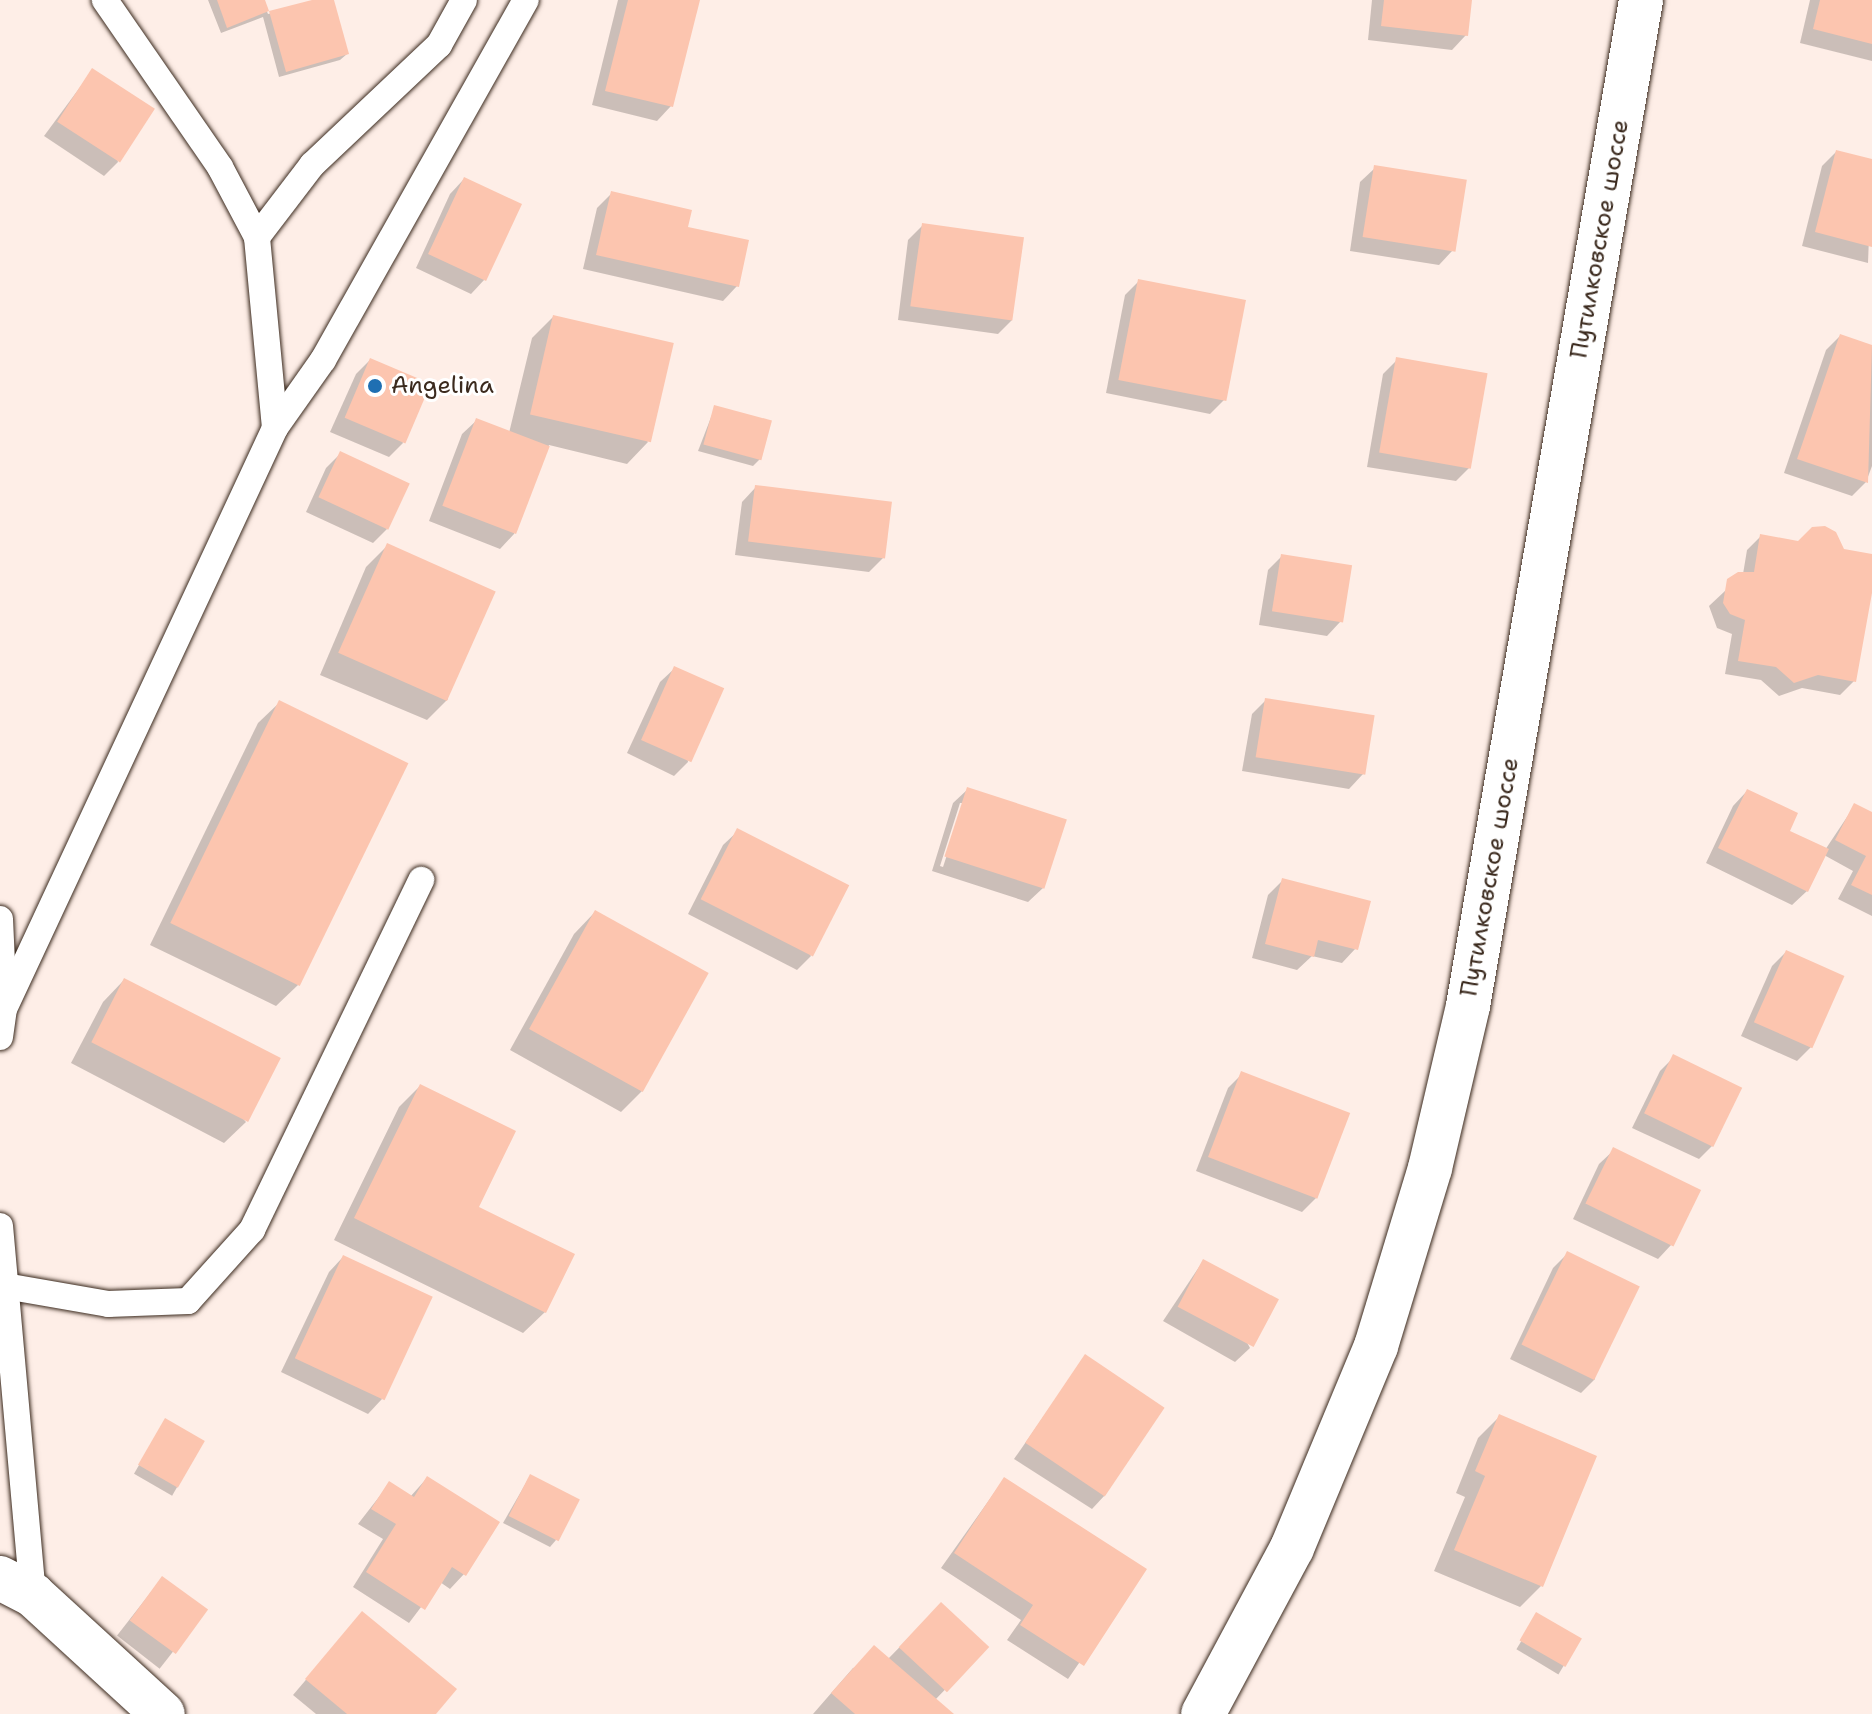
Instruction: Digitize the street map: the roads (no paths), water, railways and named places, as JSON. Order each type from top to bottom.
[{"type":"main road","name":"Путилковское шоссе","points":[[1203,1714],[1310,1505],[1376,1346],[1430,1168],[1468,1006],[1641,0]]},
{"type":"main road","points":[[16,1586],[163,1714]]},
{"type":"lane","points":[[105,0],[220,167],[257,237],[275,428]]},
{"type":"lane","points":[[257,237],[312,165],[439,45],[464,0]]},
{"type":"lane","points":[[4,1009],[275,428],[323,360],[526,0]]},
{"type":"lane","points":[[5,1286],[108,1304],[188,1301],[252,1230],[421,880]]},
{"type":"lane","points":[[0,919],[4,1009],[0,1037]]},
{"type":"lane","points":[[0,1226],[16,1586]]},
{"type":"place","name":"Angelina","points":[[375,386]]}]
